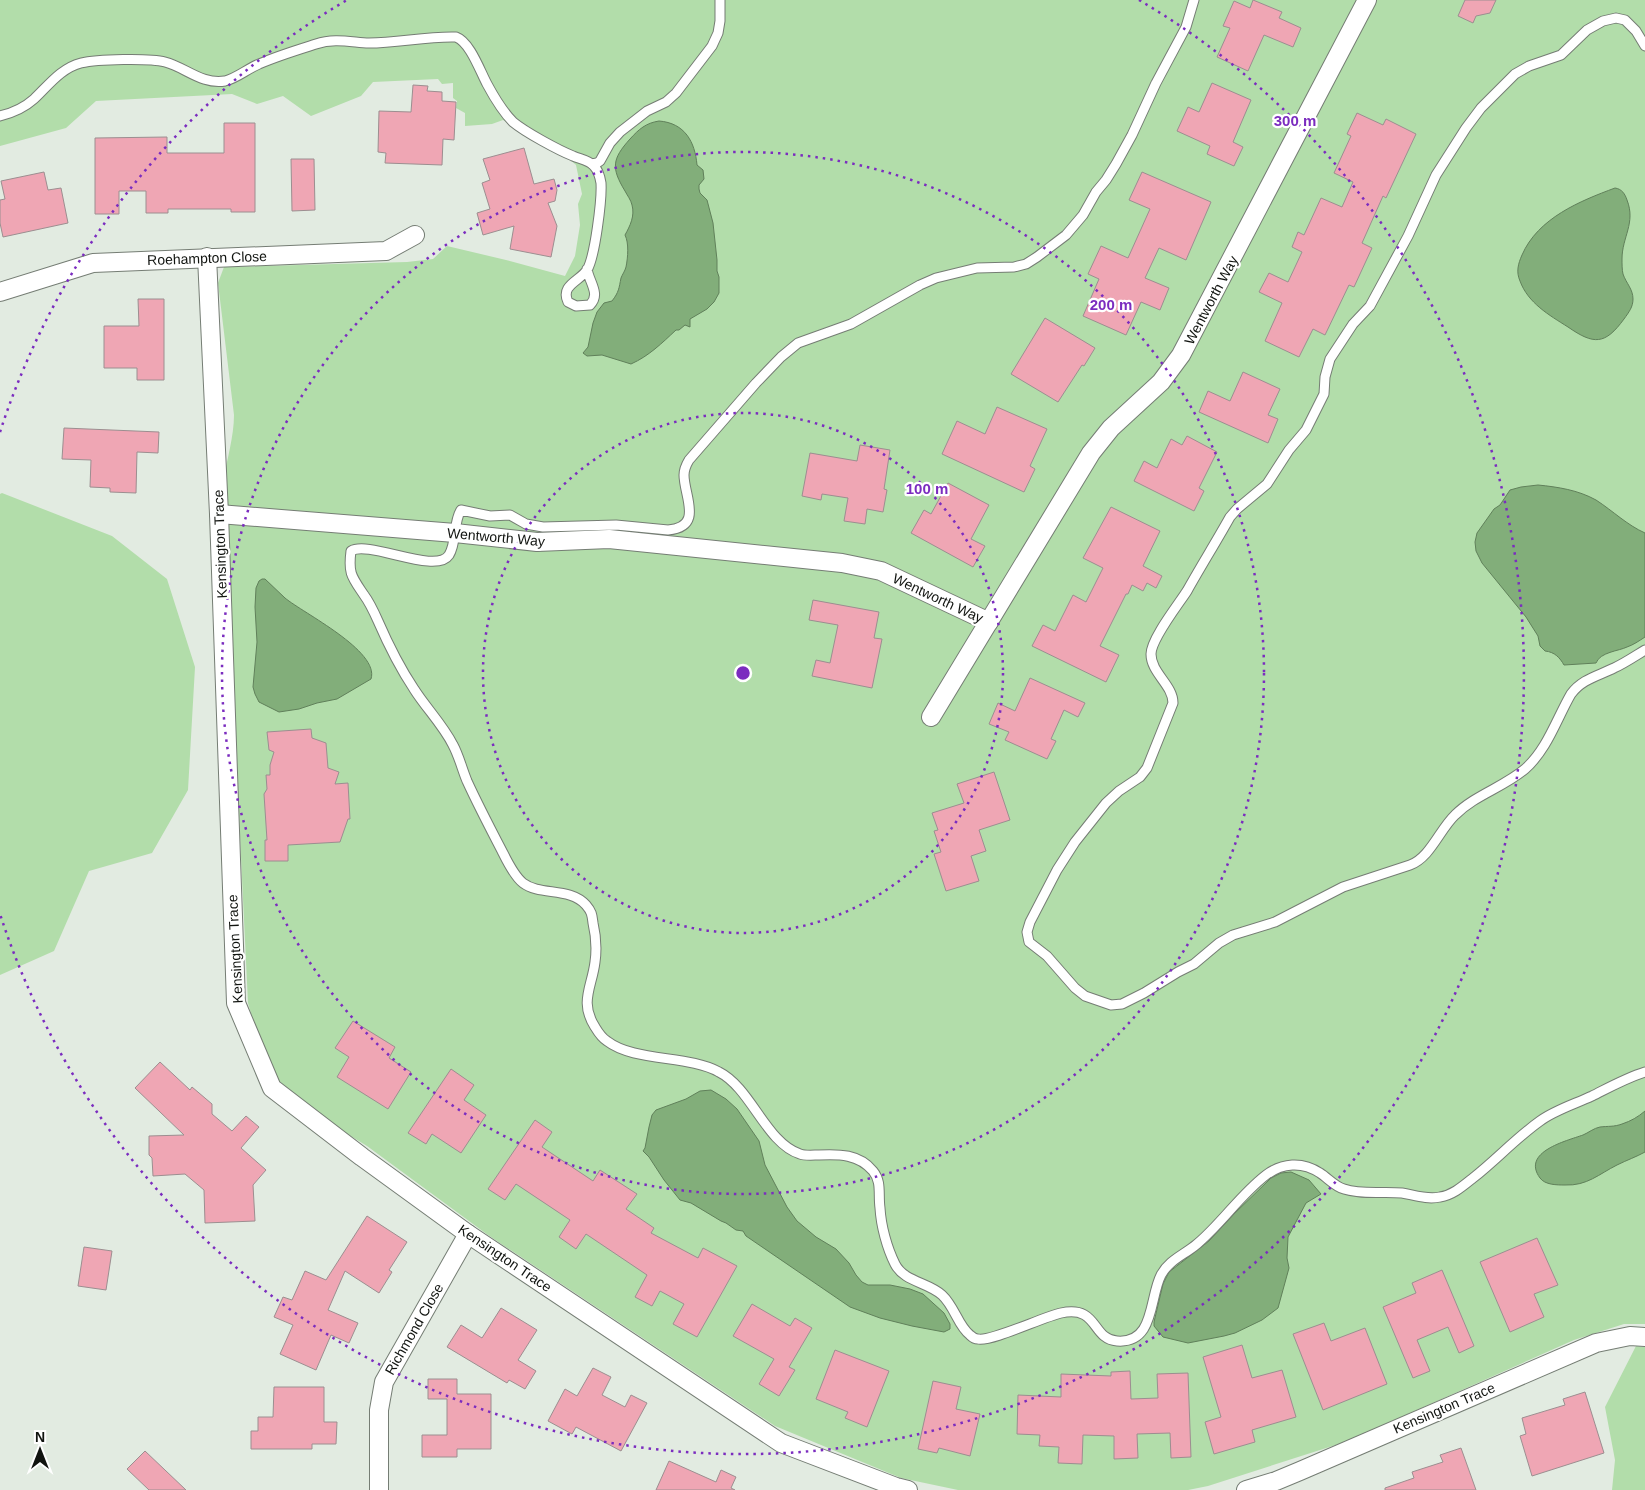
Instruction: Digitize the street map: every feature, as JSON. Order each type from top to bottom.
[{"type":"street","name":"Wentworth Way","points":[[219,514],[455,533],[537,542],[609,540],[842,563],[881,571],[989,622],[1091,453],[1111,428],[1161,382],[1181,355],[1367,0]]},
{"type":"street","name":"Roehampton Close","points":[[0,292],[93,263],[386,251],[415,235]]},
{"type":"street","name":"Kensington Trace","points":[[208,257],[236,1003],[272,1088],[362,1157],[468,1234],[781,1443],[908,1490]]},
{"type":"street","points":[[931,717],[989,622]]},
{"type":"street","name":"Richmond Close","points":[[379,1490],[378,1410],[384,1382],[468,1234]]},
{"type":"street","name":"Kensington Trace","points":[[1246,1490],[1300,1471],[1596,1343],[1630,1336],[1645,1337]]},
{"type":"lane","points":[[592,164],[600,161],[610,142],[620,132],[647,111],[670,98],[685,82],[716,41],[720,21],[720,0]]},
{"type":"lane","points":[[1194,0],[1186,27],[1156,83],[1132,135],[1083,215],[1066,234],[1026,264],[1014,267],[977,268],[942,276],[920,285],[851,324],[798,343],[780,358],[756,383],[689,460],[684,474],[690,510],[684,525],[675,530],[616,525],[543,527],[526,524],[510,515],[490,516],[461,510],[450,554],[445,559],[411,559],[365,549],[354,549],[351,551],[350,556],[351,576],[367,598],[407,679],[454,747],[473,793],[510,866],[524,884],[573,896],[583,902],[590,910],[597,942],[594,969],[586,1006],[597,1031],[606,1040],[624,1049],[717,1070],[735,1084],[778,1138],[796,1153],[808,1155],[846,1155],[867,1165],[879,1181],[881,1215],[890,1252],[898,1269],[904,1275],[931,1287],[943,1296],[952,1305],[969,1335],[977,1339],[985,1339],[1058,1314],[1072,1312],[1083,1314],[1090,1318],[1101,1334],[1109,1339],[1119,1341],[1132,1339],[1144,1329],[1157,1282],[1166,1267],[1197,1244],[1239,1200],[1275,1169],[1287,1165],[1307,1166],[1333,1184],[1358,1192],[1397,1193],[1434,1198],[1446,1196],[1456,1191],[1478,1174],[1547,1116],[1645,1072]]},
{"type":"lane","points":[[1645,46],[1636,31],[1625,20],[1616,18],[1598,24],[1587,30],[1561,55],[1529,66],[1515,74],[1481,108],[1466,128],[1430,185],[1408,236],[1370,306],[1353,324],[1330,359],[1325,377],[1324,394],[1306,430],[1289,450],[1267,484],[1230,517],[1187,591],[1153,643],[1152,662],[1170,692],[1172,703],[1150,763],[1140,777],[1106,802],[1072,847],[1057,870],[1030,922],[1027,939],[1047,956],[1075,988],[1085,996],[1111,1005],[1122,1004],[1194,964],[1219,943],[1233,935],[1275,922],[1343,886],[1420,861],[1447,823],[1458,812],[1478,798],[1505,784],[1534,760],[1571,694],[1579,685],[1589,678],[1615,668],[1645,650]]},
{"type":"lane","points":[[0,116],[16,111],[28,104],[60,74],[81,63],[158,60],[174,65],[203,79],[225,81],[242,74],[258,64],[327,41],[344,40],[368,43],[456,37],[463,41],[490,90],[514,122],[560,150],[592,164],[599,176],[601,190],[596,234],[588,270]]},
{"type":"shaded area","points":[[0,0],[1645,0],[1645,1324],[1624,1324],[1574,1340],[1345,1442],[1208,1486],[1188,1490],[958,1490],[901,1478],[775,1426],[488,1235],[367,1146],[272,1088],[248,1003],[223,481],[232,440],[234,415],[218,283],[224,267],[407,262],[433,259],[447,246],[565,276],[575,256],[580,225],[578,204],[582,194],[576,165],[567,157],[503,120],[492,124],[465,126],[465,113],[456,108],[457,101],[453,98],[453,83],[442,84],[438,79],[373,82],[361,96],[311,116],[283,96],[257,104],[232,94],[96,101],[66,128],[0,146]]},
{"type":"shaded area","points":[[659,121],[676,125],[687,135],[694,149],[697,165],[703,170],[704,179],[699,185],[699,189],[700,193],[707,200],[713,223],[719,293],[707,309],[690,319],[690,327],[685,325],[676,330],[638,361],[631,364],[602,355],[587,356],[583,353],[588,347],[597,312],[604,303],[612,301],[616,295],[627,263],[628,246],[625,235],[632,221],[633,209],[631,201],[617,176],[617,158],[636,132],[646,125]]},
{"type":"shaded area","points":[[1615,188],[1620,189],[1624,194],[1629,208],[1630,216],[1622,267],[1623,274],[1633,295],[1633,302],[1628,314],[1617,328],[1605,338],[1599,340],[1577,333],[1534,302],[1524,289],[1519,278],[1518,268],[1529,242],[1549,221],[1574,205]]},
{"type":"shaded area","points":[[1538,485],[1568,490],[1596,500],[1645,533],[1645,637],[1636,643],[1601,656],[1596,663],[1564,665],[1557,656],[1545,651],[1540,646],[1538,636],[1526,617],[1482,563],[1476,551],[1477,533],[1510,490]]},
{"type":"shaded area","points":[[2,493],[112,536],[167,579],[195,667],[188,790],[152,853],[89,871],[54,951],[0,975],[0,494]]},
{"type":"shaded area","points":[[262,579],[265,579],[285,598],[352,645],[364,657],[371,668],[371,679],[337,699],[299,709],[279,712],[259,702],[253,687],[257,642],[256,588]]},
{"type":"shaded area","points":[[711,1090],[726,1099],[737,1109],[759,1141],[765,1165],[787,1207],[797,1221],[816,1237],[836,1249],[849,1263],[862,1282],[868,1285],[890,1285],[923,1294],[944,1313],[950,1324],[950,1329],[944,1332],[912,1326],[880,1318],[850,1307],[746,1236],[743,1231],[736,1230],[691,1203],[680,1200],[643,1151],[652,1115],[656,1110],[686,1099],[700,1091]]},
{"type":"shaded area","points":[[1645,1111],[1645,1152],[1580,1184],[1555,1185],[1545,1182],[1540,1178],[1536,1169],[1536,1161],[1548,1149],[1598,1128],[1625,1123]]},
{"type":"shaded area","points":[[1291,1172],[1309,1180],[1321,1194],[1306,1203],[1288,1237],[1287,1258],[1289,1268],[1278,1308],[1262,1320],[1235,1333],[1224,1336],[1188,1343],[1163,1337],[1154,1326],[1154,1322],[1163,1284],[1169,1272],[1209,1241],[1271,1178],[1281,1173]]},
{"type":"shaded area","points":[[1636,1346],[1645,1347],[1645,1490],[1612,1490],[1615,1460],[1605,1407]]},
{"type":"building","points":[[1253,0],[1282,12],[1279,18],[1301,28],[1293,47],[1264,35],[1248,71],[1217,57],[1230,28],[1223,26],[1234,1],[1250,8]]},
{"type":"building","points":[[1465,0],[1496,0],[1490,13],[1476,16],[1473,23],[1458,16]]},
{"type":"building","points":[[1212,83],[1251,100],[1233,142],[1243,147],[1234,166],[1207,154],[1210,146],[1177,131],[1188,107],[1199,112]]},
{"type":"building","points":[[413,85],[428,86],[427,91],[442,92],[442,101],[456,102],[454,140],[443,139],[442,165],[385,163],[386,153],[378,152],[379,111],[411,112]]},
{"type":"building","points":[[1357,113],[1383,125],[1386,119],[1416,134],[1386,198],[1383,196],[1362,243],[1372,248],[1354,287],[1349,285],[1325,335],[1313,329],[1299,357],[1265,341],[1282,303],[1259,292],[1269,273],[1288,282],[1302,252],[1292,247],[1298,232],[1304,235],[1321,198],[1342,207],[1353,182],[1334,173],[1351,136],[1347,134]]},
{"type":"building","points":[[224,123],[255,123],[255,212],[231,212],[231,209],[168,209],[168,213],[146,213],[146,191],[119,191],[119,214],[95,214],[95,138],[167,137],[167,153],[224,153]]},
{"type":"building","points":[[524,148],[534,184],[554,179],[557,190],[555,201],[548,203],[557,226],[551,257],[510,249],[514,226],[483,235],[477,213],[490,209],[482,183],[490,180],[483,159]]},
{"type":"building","points":[[291,159],[314,159],[315,210],[292,211]]},
{"type":"building","points":[[44,172],[48,190],[61,188],[68,223],[3,237],[0,223],[0,200],[5,199],[1,181]]},
{"type":"building","points":[[1142,172],[1211,202],[1186,260],[1159,248],[1145,278],[1169,288],[1160,310],[1141,302],[1126,335],[1083,316],[1099,279],[1088,274],[1101,246],[1128,258],[1150,209],[1129,200]]},
{"type":"building","points":[[138,299],[164,299],[164,380],[137,380],[137,368],[104,368],[104,326],[139,326]]},
{"type":"building","points":[[1045,318],[1095,348],[1058,402],[1011,374]]},
{"type":"building","points":[[1243,372],[1280,389],[1268,415],[1278,419],[1268,443],[1199,412],[1208,391],[1230,401]]},
{"type":"building","points":[[997,407],[1047,429],[1030,466],[1035,469],[1024,492],[942,454],[957,421],[985,434]]},
{"type":"building","points":[[64,428],[159,432],[158,453],[137,452],[136,493],[110,492],[110,488],[90,487],[91,460],[62,459]]},
{"type":"building","points":[[1187,436],[1217,452],[1199,488],[1204,491],[1194,511],[1134,481],[1144,461],[1157,468],[1171,439],[1182,445]]},
{"type":"building","points":[[860,445],[890,450],[884,489],[887,490],[883,512],[867,509],[865,524],[844,521],[848,498],[822,494],[821,500],[802,496],[810,453],[857,461]]},
{"type":"building","points":[[948,483],[989,505],[971,539],[985,546],[973,567],[911,533],[924,510],[931,514]]},
{"type":"building","points":[[1111,507],[1160,531],[1143,566],[1162,576],[1156,588],[1147,583],[1143,591],[1132,585],[1128,594],[1126,594],[1100,646],[1119,655],[1106,682],[1032,646],[1043,625],[1055,631],[1073,595],[1086,602],[1103,568],[1083,558]]},
{"type":"building","points":[[813,600],[879,612],[874,638],[882,639],[872,688],[812,676],[816,660],[830,663],[838,625],[809,620]]},
{"type":"building","points":[[1030,678],[1085,703],[1078,717],[1064,710],[1051,739],[1056,741],[1047,759],[1005,740],[1009,732],[989,724],[998,703],[1015,711]]},
{"type":"building","points":[[311,729],[312,738],[326,743],[328,768],[339,772],[335,784],[348,783],[350,819],[348,819],[340,842],[288,845],[288,861],[265,861],[265,840],[267,840],[264,794],[267,789],[266,775],[270,775],[270,765],[274,752],[269,750],[267,732]]},
{"type":"building","points":[[994,772],[1010,820],[979,830],[986,851],[971,856],[979,881],[946,891],[934,854],[941,852],[934,831],[938,830],[932,813],[964,803],[957,784]]},
{"type":"building","points":[[353,1021],[395,1047],[389,1058],[411,1072],[388,1109],[337,1077],[349,1057],[335,1048]]},
{"type":"building","points":[[160,1062],[190,1090],[192,1087],[212,1104],[212,1114],[232,1131],[246,1116],[259,1127],[241,1148],[266,1170],[253,1185],[255,1221],[205,1223],[204,1190],[185,1174],[153,1176],[152,1158],[149,1155],[149,1136],[184,1135],[135,1088]]},
{"type":"building","points":[[451,1069],[474,1085],[464,1100],[486,1115],[461,1153],[432,1134],[426,1144],[408,1133]]},
{"type":"building","points":[[535,1120],[552,1132],[542,1147],[593,1181],[600,1170],[637,1194],[626,1209],[654,1228],[651,1233],[698,1258],[703,1248],[737,1266],[697,1337],[673,1324],[684,1304],[660,1291],[652,1306],[635,1297],[647,1275],[586,1234],[576,1249],[559,1237],[570,1220],[516,1184],[505,1200],[488,1189]]},
{"type":"building","points":[[367,1216],[407,1242],[389,1270],[392,1272],[379,1293],[345,1271],[328,1310],[358,1323],[349,1343],[331,1335],[316,1370],[280,1354],[293,1325],[274,1317],[283,1297],[292,1300],[305,1271],[326,1280]]},
{"type":"building","points":[[1537,1238],[1558,1285],[1534,1294],[1544,1317],[1510,1332],[1480,1262]]},
{"type":"building","points":[[84,1247],[112,1251],[106,1290],[78,1286]]},
{"type":"building","points":[[1442,1270],[1474,1346],[1459,1353],[1448,1327],[1417,1340],[1430,1371],[1413,1378],[1383,1307],[1416,1293],[1412,1283]]},
{"type":"building","points":[[752,1304],[790,1326],[795,1318],[812,1328],[789,1367],[795,1370],[779,1396],[759,1384],[774,1359],[733,1336]]},
{"type":"building","points":[[501,1308],[537,1330],[518,1360],[536,1371],[525,1389],[509,1380],[507,1383],[447,1347],[461,1325],[482,1338]]},
{"type":"building","points":[[1324,1323],[1331,1341],[1365,1328],[1387,1384],[1323,1410],[1293,1334]]},
{"type":"building","points":[[1242,1345],[1252,1378],[1282,1370],[1296,1417],[1252,1430],[1255,1442],[1214,1454],[1205,1422],[1221,1417],[1203,1357]]},
{"type":"building","points":[[835,1350],[889,1371],[867,1427],[845,1418],[848,1412],[816,1399]]},
{"type":"building","points":[[593,1368],[611,1377],[602,1395],[625,1407],[631,1395],[647,1403],[621,1451],[576,1427],[572,1434],[548,1421],[565,1389],[577,1396]]},
{"type":"building","points":[[1130,1371],[1131,1399],[1158,1398],[1157,1374],[1188,1373],[1191,1457],[1171,1458],[1170,1433],[1137,1434],[1138,1458],[1114,1459],[1114,1436],[1083,1435],[1082,1464],[1058,1463],[1059,1447],[1039,1446],[1040,1435],[1017,1434],[1018,1395],[1061,1397],[1061,1374],[1111,1376],[1111,1372]]},
{"type":"building","points":[[428,1379],[457,1379],[457,1394],[491,1394],[491,1449],[457,1449],[457,1457],[422,1457],[422,1435],[447,1435],[447,1399],[428,1399]]},
{"type":"building","points":[[933,1381],[961,1387],[956,1409],[980,1414],[970,1456],[939,1448],[937,1453],[918,1449]]},
{"type":"building","points":[[274,1387],[324,1387],[324,1422],[337,1422],[336,1444],[312,1444],[312,1449],[251,1449],[251,1431],[258,1431],[258,1417],[273,1417]]},
{"type":"building","points":[[1585,1392],[1604,1453],[1532,1476],[1520,1436],[1526,1434],[1522,1418],[1565,1405],[1563,1399]]},
{"type":"building","points":[[1461,1448],[1476,1490],[1385,1490],[1385,1488],[1414,1478],[1412,1472],[1443,1462],[1440,1455]]},
{"type":"building","points":[[145,1451],[186,1490],[149,1490],[127,1469]]},
{"type":"building","points":[[669,1461],[716,1482],[721,1470],[736,1477],[731,1488],[735,1490],[656,1490]]}]
